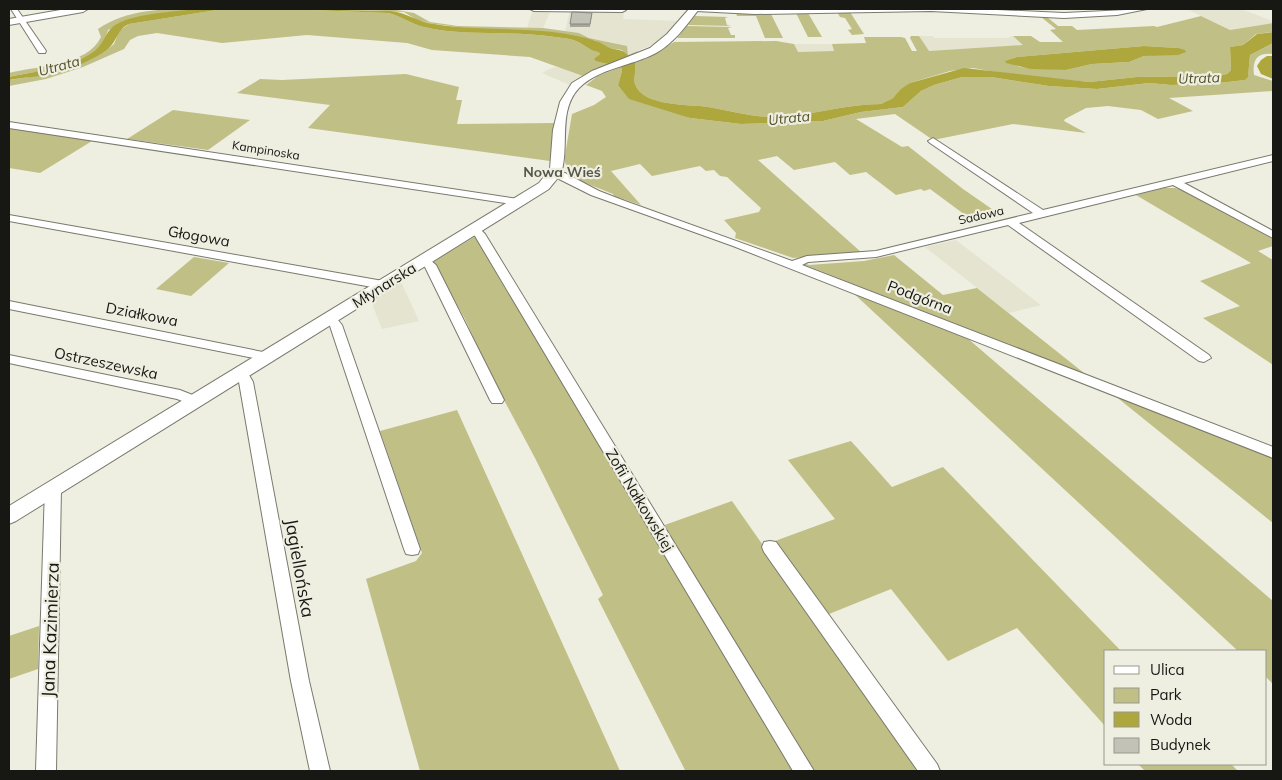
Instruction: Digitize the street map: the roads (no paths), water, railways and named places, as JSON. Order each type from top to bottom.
[{"type":"main road","points":[[9,22],[83,9]]},
{"type":"street","points":[[14,9],[42,51]]},
{"type":"street","points":[[534,9],[622,10]]},
{"type":"street","points":[[554,174],[565,104],[573,88],[608,68],[634,59],[659,47],[695,9],[754,12],[889,9],[981,10],[1042,15],[1143,9]]},
{"type":"street","name":"Kampinoska","points":[[9,125],[507,198],[518,202]]},
{"type":"street","points":[[933,141],[1043,215]]},
{"type":"street","name":"Sadowa","points":[[794,266],[807,260],[876,254],[1273,158]]},
{"type":"street","name":"Młynarska","points":[[9,516],[544,186],[554,174]]},
{"type":"street","name":"Podgórna","points":[[554,174],[561,175],[595,193],[794,266],[1273,453]]},
{"type":"street","points":[[1174,182],[1213,201],[1273,235]]},
{"type":"street","name":"Głogowa","points":[[9,218],[383,285]]},
{"type":"street","points":[[1011,222],[1204,358]]},
{"type":"street","name":"Zofii Nałkowskiej","points":[[474,229],[484,242],[804,771]]},
{"type":"street","points":[[424,260],[430,265],[497,400]]},
{"type":"street","name":"Działkowa","points":[[9,305],[268,357]]},
{"type":"street","points":[[330,318],[336,325],[412,549]]},
{"type":"street","name":"Ostrzeszewska","points":[[9,359],[180,395],[195,401]]},
{"type":"street","name":"Jagiellońska","points":[[238,375],[244,378],[246,382],[300,681],[320,771]]},
{"type":"street","name":"Jana Kazimierza","points":[[46,771],[54,488]]},
{"type":"street","points":[[770,547],[930,771]]},
{"type":"water","points":[[196,9],[223,9],[129,24],[119,32],[107,50],[82,64],[49,74],[9,80],[9,77],[52,69],[83,58],[97,49],[113,27],[125,20]]},
{"type":"water","name":"Utrata","points":[[285,9],[391,11],[434,24],[454,27],[556,32],[576,36],[626,53],[635,61],[635,84],[647,97],[667,103],[708,107],[770,117],[792,116],[868,104],[881,104],[893,98],[910,83],[964,68],[1089,82],[1137,77],[1217,76],[1227,74],[1231,70],[1230,47],[1243,45],[1257,34],[1273,32],[1273,43],[1250,55],[1248,77],[1245,80],[1171,85],[1149,83],[1097,89],[1049,86],[991,77],[962,77],[921,91],[903,107],[861,112],[823,121],[741,124],[690,118],[629,99],[618,85],[622,71],[621,67],[596,61],[594,59],[600,54],[598,52],[569,39],[539,35],[440,30],[419,26],[388,13]]},
{"type":"water","points":[[1144,46],[1178,48],[1186,52],[1178,55],[1144,56],[1129,62],[1092,64],[1066,70],[1031,69],[1006,63],[1005,61],[1017,57]]},
{"type":"water","points":[[1267,56],[1273,56],[1273,79],[1261,74],[1257,66]]},
{"type":"district","name":"Nowa Wieś","points":[[562,172]]}]
